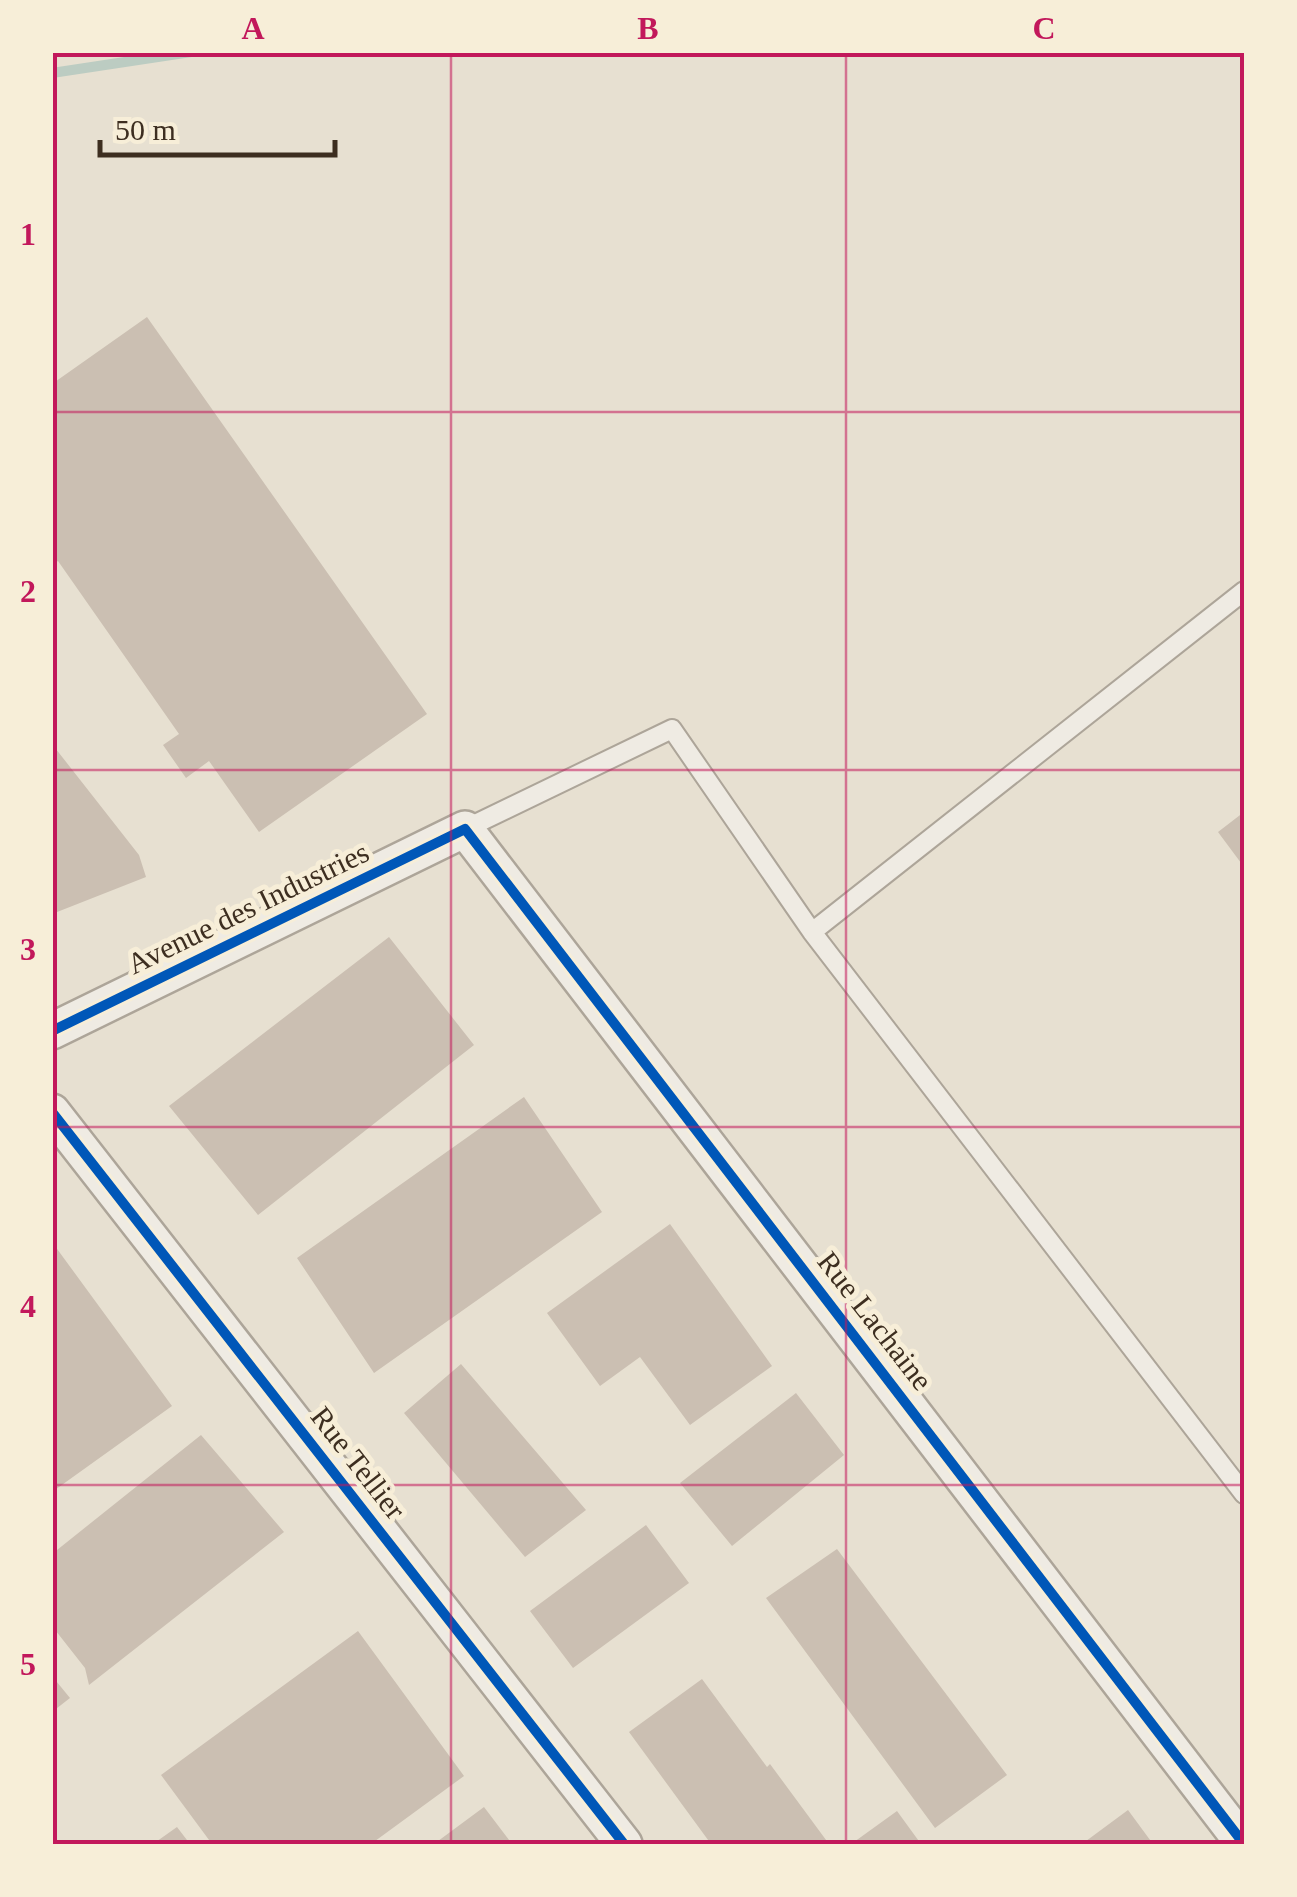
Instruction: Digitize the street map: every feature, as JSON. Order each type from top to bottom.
[{"type":"street","name":"Avenue des Industries","points":[[52,1031],[464,829]]},
{"type":"street","name":"Rue Lachaine","points":[[464,829],[1244,1844]]},
{"type":"street","name":"Rue Tellier","points":[[52,1112],[624,1844]]},
{"type":"lane","points":[[812,932],[1244,591]]},
{"type":"lane","points":[[464,829],[672,729],[812,932],[1244,1494]]},
{"type":"building","points":[[147,317],[427,714],[259,832],[209,761],[186,778],[163,745],[179,734],[58,561],[52,565],[52,384]]},
{"type":"building","points":[[52,744],[139,855],[146,877],[52,914]]},
{"type":"building","points":[[1244,812],[1244,867],[1218,832]]},
{"type":"building","points":[[389,937],[474,1045],[258,1215],[169,1106]]},
{"type":"building","points":[[524,1097],[602,1212],[374,1373],[297,1258]]},
{"type":"building","points":[[670,1224],[772,1366],[690,1425],[640,1357],[600,1386],[547,1313]]},
{"type":"building","points":[[52,1242],[172,1406],[52,1492]]},
{"type":"building","points":[[461,1364],[586,1510],[525,1557],[404,1413]]},
{"type":"building","points":[[796,1393],[844,1455],[732,1546],[680,1483]]},
{"type":"building","points":[[201,1435],[284,1532],[89,1685],[85,1668],[52,1626],[52,1554]]},
{"type":"building","points":[[646,1525],[689,1583],[573,1668],[530,1611]]},
{"type":"building","points":[[837,1549],[1007,1775],[935,1828],[766,1598]]},
{"type":"building","points":[[358,1631],[464,1776],[371,1844],[212,1844],[161,1775]]},
{"type":"building","points":[[52,1676],[70,1698],[52,1712]]},
{"type":"building","points":[[702,1679],[829,1844],[711,1844],[629,1732]]},
{"type":"building","points":[[484,1807],[512,1844],[434,1844]]},
{"type":"building","points":[[1128,1810],[1153,1844],[1082,1844]]},
{"type":"building","points":[[897,1811],[921,1844],[854,1842]]},
{"type":"building","points":[[177,1827],[190,1844],[153,1844]]},
{"type":"waterway","points":[[52,73],[191,52]]},
{"type":"cycle path","points":[[52,1031],[465,829],[1244,1844]]},
{"type":"cycle path","points":[[52,1112],[624,1844]]}]
